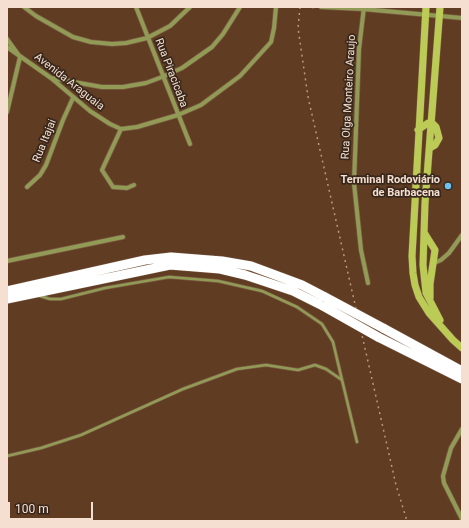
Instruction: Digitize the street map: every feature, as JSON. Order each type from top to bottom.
[{"type":"highway","points":[[7,291],[145,260],[171,257],[222,261],[251,266],[302,285],[462,371]]},
{"type":"highway","points":[[7,299],[170,264],[220,270],[245,275],[293,291],[378,337],[462,379]]},
{"type":"main road","points":[[426,7],[412,256],[415,285],[419,297],[429,313],[462,348]]},
{"type":"main road","points":[[440,7],[425,203],[423,266],[424,285],[430,302],[453,340]]},
{"type":"main road","points":[[418,130],[424,125],[432,123]]},
{"type":"main road","points":[[425,234],[435,250],[430,284],[430,302]]},
{"type":"main road","points":[[412,256],[418,264],[423,266],[434,263]]},
{"type":"street","points":[[24,7],[62,32],[91,42],[126,43],[147,38],[170,26],[190,7]]},
{"type":"street","name":"Rua Piracicaba","points":[[136,7],[162,77],[190,144]]},
{"type":"street","points":[[51,78],[102,87],[138,84],[162,77],[182,68],[212,47],[223,34],[240,7]]},
{"type":"street","points":[[134,184],[127,188],[114,187],[102,170],[121,129],[155,123],[201,105],[240,76],[271,42],[276,7]]},
{"type":"street","points":[[321,7],[363,8],[426,16],[462,18]]},
{"type":"street","name":"Rua Olga Monteiro Araujo","points":[[363,8],[359,56],[354,183],[361,250],[368,283]]},
{"type":"street","points":[[7,39],[20,57],[7,112]]},
{"type":"street","name":"Avenida Araguaia","points":[[7,47],[51,78],[90,112],[121,129]]},
{"type":"street","name":"Rua Itajai","points":[[27,187],[40,175],[46,165],[73,98]]},
{"type":"street","points":[[434,263],[441,260],[449,253],[462,235]]},
{"type":"street","points":[[7,261],[123,237]]},
{"type":"street","points":[[462,429],[451,448],[443,476],[444,483],[462,519]]},
{"type":"lane","points":[[34,293],[55,299],[104,288],[169,277],[218,281],[262,291],[297,307],[322,324],[333,342],[357,442]]},
{"type":"lane","points":[[7,456],[41,448],[81,435],[183,389],[237,369],[266,365],[298,370],[315,365],[326,369],[342,380]]},
{"type":"path","points":[[309,7],[313,9],[315,7]]},
{"type":"railway","points":[[300,7],[298,28],[308,97],[396,485],[407,521]]},
{"type":"place","name":"Terminal Rodoviário de Barbacena","points":[[448,186]]}]
